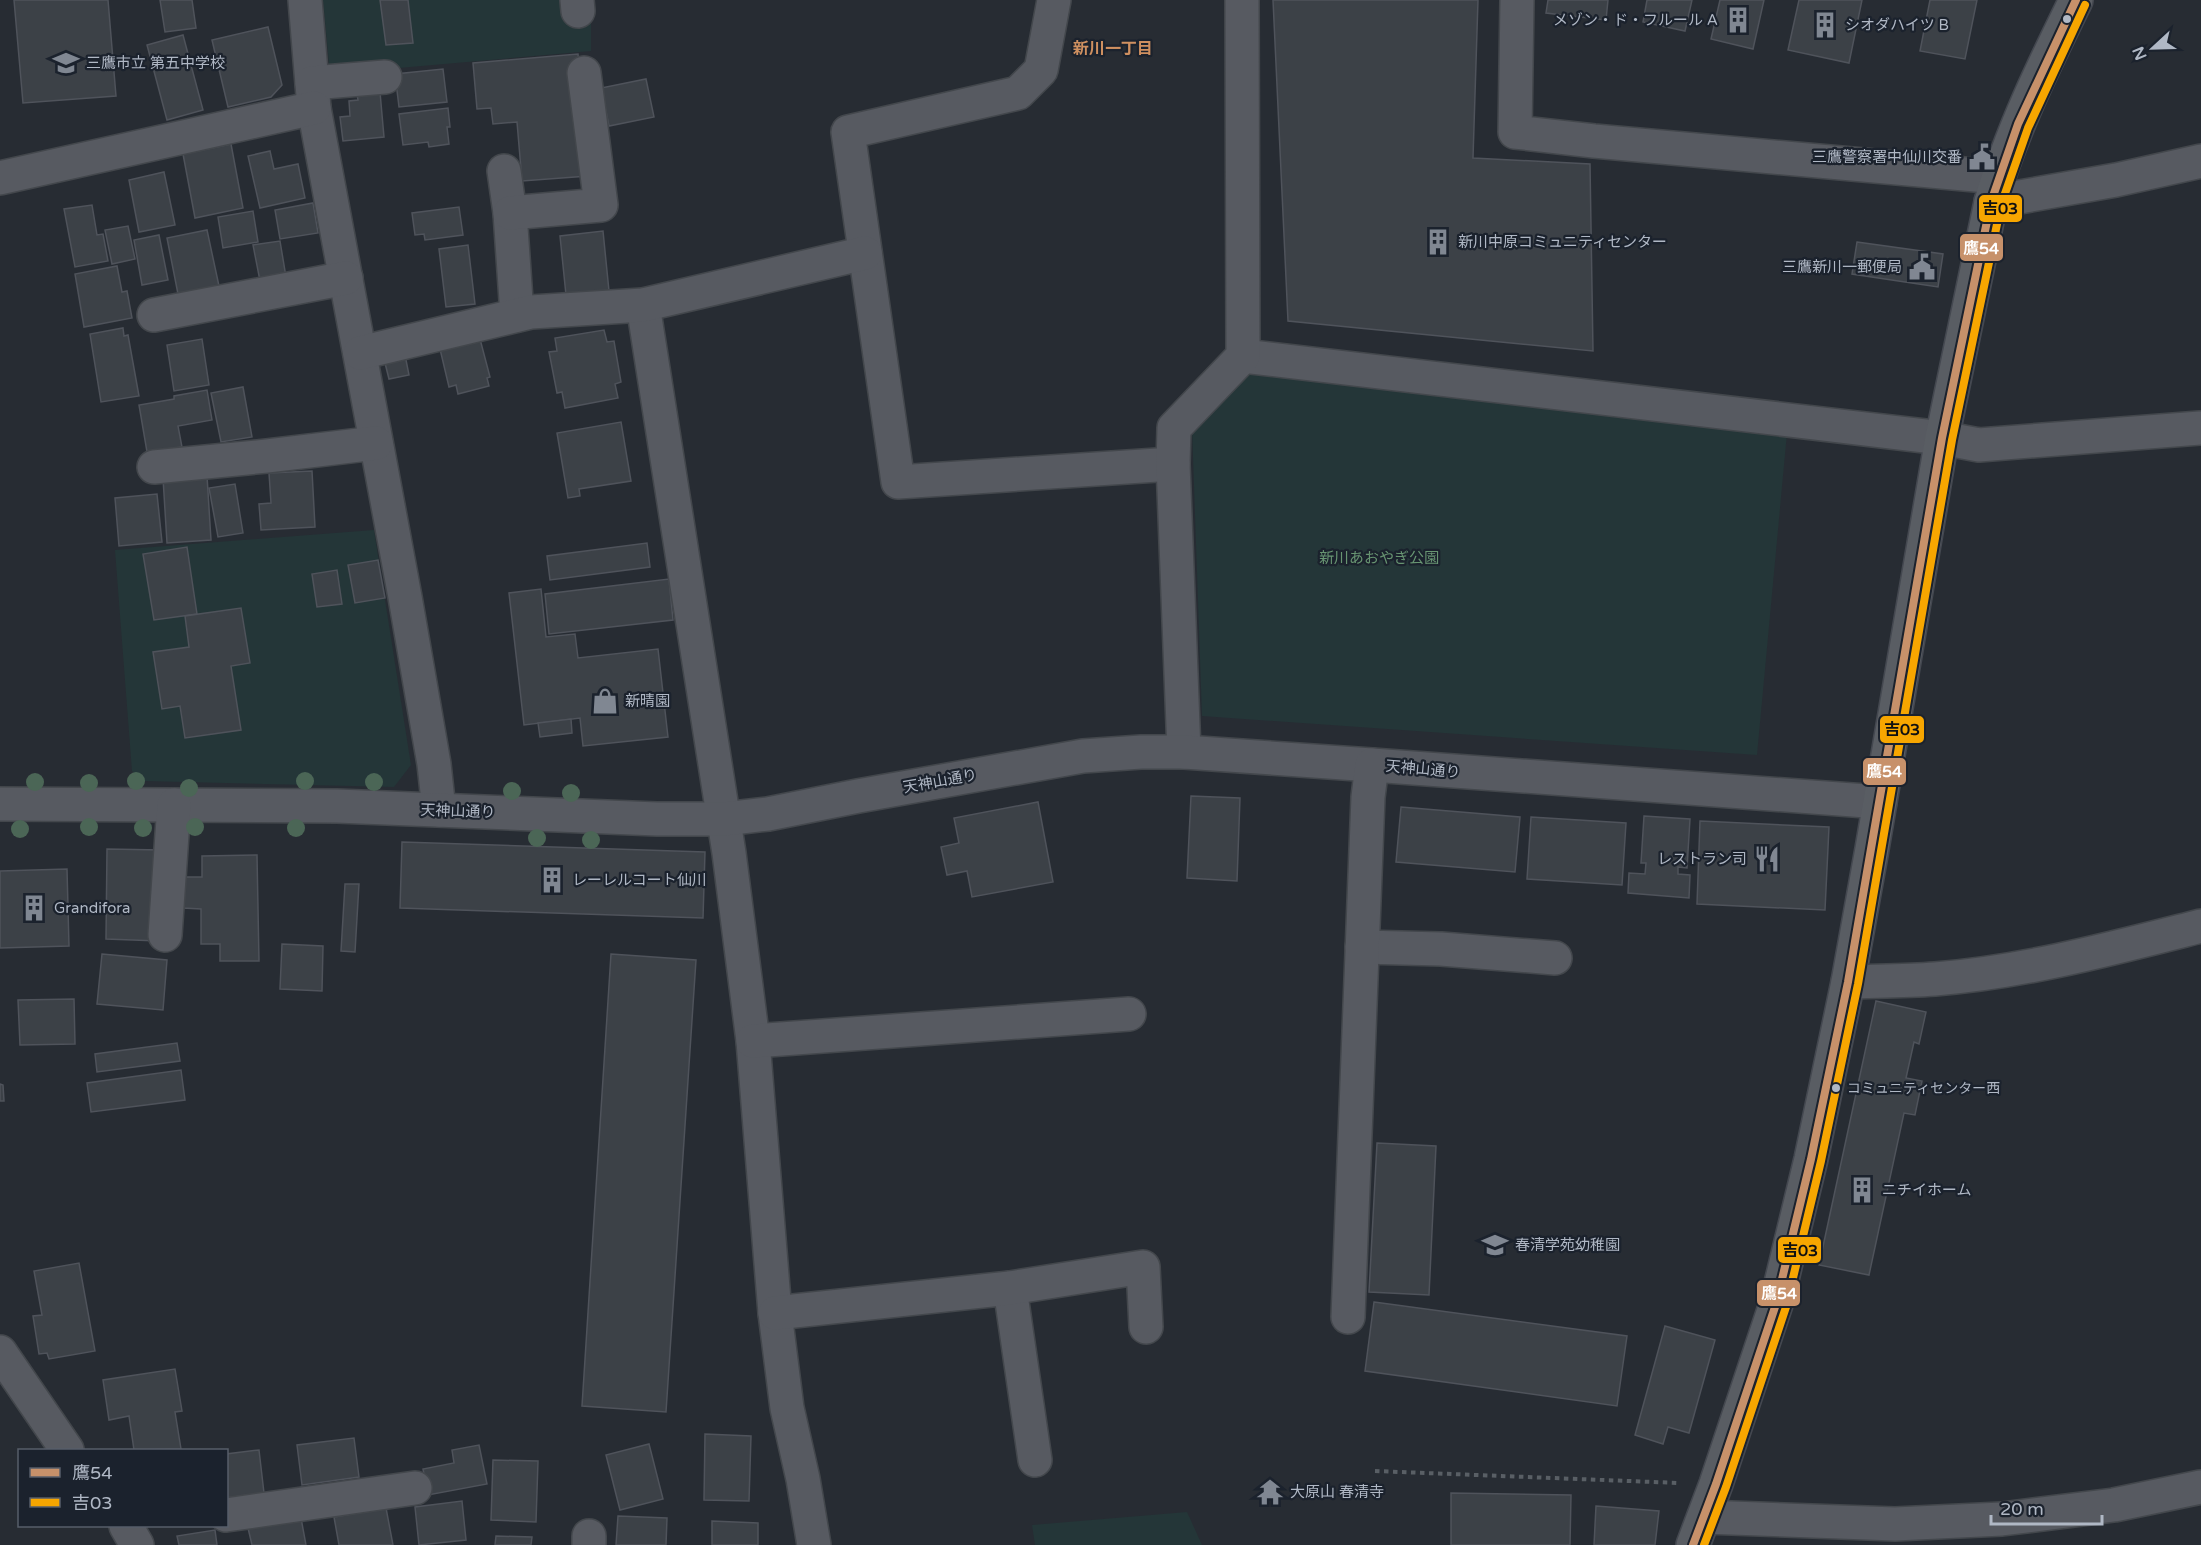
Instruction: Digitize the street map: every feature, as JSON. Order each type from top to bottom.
[{"type":"main road","points":[[1698,1531],[1776,1304],[1811,1159],[1848,982],[1942,438],[1995,189],[2040,75],[2076,0]]},
{"type":"street","points":[[305,0],[313,95],[434,764],[439,810]]},
{"type":"street","points":[[1054,0],[1041,70],[1018,93],[848,132],[898,482],[1173,464]]},
{"type":"street","points":[[1184,752],[1173,464],[1174,428],[1243,356],[1242,0]]},
{"type":"street","points":[[1517,0],[1515,132],[1995,189],[2116,180],[2201,161]]},
{"type":"street","points":[[510,213],[601,205],[584,73]]},
{"type":"street","points":[[0,178],[385,77]]},
{"type":"street","points":[[504,171],[510,213],[517,315]]},
{"type":"street","points":[[360,353],[517,315],[643,305],[865,253]]},
{"type":"street","points":[[154,315],[346,278]]},
{"type":"street","points":[[643,305],[724,819],[753,1041],[775,1313],[787,1408],[803,1479],[814,1545]]},
{"type":"street","points":[[1243,356],[1942,438],[1979,445],[2201,430]]},
{"type":"street","points":[[154,467],[376,443]]},
{"type":"street","name":"天神山通り","points":[[0,804],[338,806],[657,819],[724,819],[768,814],[1083,756],[1140,752],[1184,752],[1880,802]]},
{"type":"street","points":[[1348,1317],[1368,797],[1372,765]]},
{"type":"street","points":[[165,935],[174,805]]},
{"type":"street","points":[[1848,982],[1936,979],[2028,967],[2201,926]]},
{"type":"street","points":[[1362,947],[1441,949],[1555,958]]},
{"type":"street","points":[[753,1041],[1129,1014]]},
{"type":"street","points":[[775,1313],[1010,1288],[1143,1267],[1146,1327]]},
{"type":"street","points":[[1010,1288],[1035,1460]]},
{"type":"street","points":[[0,1352],[66,1449]]},
{"type":"street","points":[[1698,1531],[2002,1519],[2114,1505],[2201,1487]]},
{"type":"street","points":[[228,1515],[415,1488]]},
{"type":"path","points":[[1375,1472],[1716,1484]]},
{"type":"green space","points":[[323,0],[567,0],[570,22],[591,21],[591,51],[330,74]]},
{"type":"green space","name":"新川あおやぎ公園","points":[[1250,373],[1787,433],[1757,755],[1202,716],[1192,428]]},
{"type":"green space","points":[[374,530],[411,765],[394,787],[144,781],[132,771],[115,550]]},
{"type":"green space","points":[[1187,1512],[1202,1545],[1035,1545],[1032,1525]]},
{"type":"building","points":[[14,0],[108,0],[116,96],[23,103]]},
{"type":"building","points":[[160,0],[192,0],[196,28],[165,32]]},
{"type":"building","points":[[380,0],[408,0],[413,43],[386,45]]},
{"type":"building","name":"新川中原コミュニティセンター","points":[[1273,0],[1478,0],[1473,158],[1590,164],[1593,351],[1288,321]]},
{"type":"building","points":[[1548,0],[1608,0],[1606,20],[1546,13]]},
{"type":"building","points":[[1647,0],[1692,0],[1685,31],[1643,22]]},
{"type":"building","name":"メゾン・ド・フルール A","points":[[1720,0],[1764,0],[1753,49],[1711,39]]},
{"type":"building","name":"シオダハイツ B","points":[[1799,0],[1862,0],[1849,63],[1788,50]]},
{"type":"building","points":[[1930,0],[1977,0],[1965,59],[1920,51]]},
{"type":"building","points":[[268,27],[282,85],[271,97],[228,107],[212,40]]},
{"type":"building","points":[[183,35],[203,110],[167,120],[147,45]]},
{"type":"building","points":[[578,54],[588,176],[522,181],[517,122],[493,124],[491,108],[477,109],[473,63]]},
{"type":"building","points":[[443,69],[447,102],[399,107],[395,74]]},
{"type":"building","points":[[646,79],[654,117],[609,126],[601,88]]},
{"type":"building","points":[[380,92],[384,137],[343,141],[340,117],[350,116],[349,101],[358,100],[357,94]]},
{"type":"building","points":[[448,108],[449,144],[429,147],[428,142],[403,145],[399,114]]},
{"type":"building","points":[[231,144],[243,208],[195,218],[183,154]]},
{"type":"building","points":[[270,151],[274,169],[298,164],[305,198],[260,208],[248,156]]},
{"type":"building","points":[[164,172],[175,225],[139,232],[129,180]]},
{"type":"building","points":[[313,203],[318,233],[280,239],[275,210]]},
{"type":"building","points":[[92,205],[97,235],[103,234],[108,261],[75,267],[64,209]]},
{"type":"building","points":[[459,207],[463,235],[425,240],[424,234],[415,235],[412,213]]},
{"type":"building","points":[[253,211],[258,242],[223,248],[218,217]]},
{"type":"building","points":[[128,226],[135,259],[112,264],[105,230]]},
{"type":"building","points":[[207,230],[219,286],[178,294],[167,238]]},
{"type":"building","points":[[603,231],[609,291],[566,295],[560,236]]},
{"type":"building","points":[[159,235],[168,280],[142,285],[134,240]]},
{"type":"building","points":[[280,241],[286,277],[260,281],[253,245]]},
{"type":"building","points":[[1857,242],[1943,254],[1938,287],[1852,274]]},
{"type":"building","points":[[468,245],[475,304],[446,307],[439,249]]},
{"type":"building","points":[[117,266],[122,292],[127,291],[132,318],[84,327],[75,274]]},
{"type":"building","points":[[123,328],[124,336],[128,335],[139,396],[101,402],[90,334]]},
{"type":"building","points":[[604,330],[607,342],[614,341],[621,382],[615,384],[618,398],[565,408],[562,392],[557,393],[549,352],[557,351],[555,338]]},
{"type":"building","points":[[202,339],[209,385],[174,391],[167,345]]},
{"type":"building","points":[[480,339],[490,377],[487,378],[489,386],[458,394],[456,385],[449,387],[440,349]]},
{"type":"building","points":[[405,355],[409,375],[389,379],[384,359]]},
{"type":"building","points":[[243,387],[252,437],[221,442],[211,393]]},
{"type":"building","points":[[207,390],[212,420],[178,426],[182,447],[147,452],[139,405]]},
{"type":"building","points":[[621,422],[631,481],[579,489],[580,496],[568,498],[557,433]]},
{"type":"building","points":[[312,471],[315,527],[261,530],[259,504],[271,503],[269,473]]},
{"type":"building","points":[[207,476],[211,540],[167,543],[163,478]]},
{"type":"building","points":[[235,484],[243,533],[218,537],[209,488]]},
{"type":"building","points":[[157,494],[162,542],[119,546],[115,498]]},
{"type":"building","points":[[647,543],[650,567],[550,580],[547,556]]},
{"type":"building","points":[[187,547],[197,614],[154,620],[143,554]]},
{"type":"building","points":[[378,560],[385,598],[355,603],[348,565]]},
{"type":"building","points":[[337,570],[342,604],[317,607],[312,574]]},
{"type":"building","points":[[669,579],[673,620],[549,634],[545,594]]},
{"type":"building","points":[[541,589],[546,637],[575,634],[578,658],[658,649],[668,737],[583,746],[580,718],[524,725],[509,593]]},
{"type":"building","points":[[241,608],[250,663],[231,666],[241,730],[185,738],[180,706],[162,709],[153,652],[189,647],[185,616]]},
{"type":"building","points":[[571,719],[572,733],[540,737],[538,723]]},
{"type":"building","points":[[1191,796],[1240,798],[1237,881],[1187,878]]},
{"type":"building","points":[[1038,802],[1053,882],[972,897],[967,871],[947,875],[941,847],[959,843],[954,818]]},
{"type":"building","points":[[1401,807],[1520,817],[1515,872],[1396,862]]},
{"type":"building","points":[[1644,816],[1690,819],[1687,868],[1678,867],[1678,874],[1690,875],[1689,898],[1628,893],[1629,873],[1645,874],[1646,863],[1641,863]]},
{"type":"building","points":[[1531,817],[1626,823],[1622,885],[1527,879]]},
{"type":"building","points":[[1700,821],[1829,827],[1825,910],[1697,904]]},
{"type":"building","name":"レーレルコート仙川","points":[[402,842],[705,852],[703,918],[400,908]]},
{"type":"building","points":[[107,849],[161,850],[159,941],[106,939]]},
{"type":"building","points":[[257,855],[259,961],[220,961],[220,944],[201,944],[201,909],[183,908],[183,877],[202,877],[202,856]]},
{"type":"building","name":"Grandifora","points":[[67,869],[69,946],[0,948],[0,871]]},
{"type":"building","points":[[345,884],[359,884],[355,952],[341,951]]},
{"type":"building","points":[[282,944],[323,946],[322,991],[280,989]]},
{"type":"building","points":[[102,954],[167,960],[163,1010],[97,1004]]},
{"type":"building","points":[[611,954],[696,960],[666,1412],[582,1406]]},
{"type":"building","points":[[74,999],[75,1044],[20,1045],[18,1000]]},
{"type":"building","name":"ニチイホーム","points":[[1876,1001],[1926,1012],[1919,1044],[1914,1042],[1906,1078],[1922,1081],[1915,1115],[1904,1113],[1869,1275],[1819,1265]]},
{"type":"building","points":[[177,1043],[180,1061],[97,1072],[95,1054]]},
{"type":"building","points":[[181,1070],[185,1100],[91,1112],[87,1083]]},
{"type":"building","points":[[0,1084],[3,1085],[4,1101],[0,1101]]},
{"type":"building","points":[[1377,1143],[1436,1146],[1429,1295],[1369,1292]]},
{"type":"building","points":[[79,1263],[95,1351],[49,1359],[47,1353],[39,1354],[33,1316],[42,1315],[34,1271]]},
{"type":"building","points":[[1374,1302],[1627,1336],[1617,1406],[1365,1371]]},
{"type":"building","points":[[1665,1326],[1715,1340],[1689,1433],[1668,1427],[1663,1444],[1635,1435]]},
{"type":"building","points":[[175,1369],[182,1411],[175,1412],[181,1449],[134,1449],[129,1416],[109,1420],[103,1380]]},
{"type":"building","points":[[705,1434],[751,1436],[749,1501],[704,1500]]},
{"type":"building","points":[[354,1438],[359,1477],[302,1485],[297,1445]]},
{"type":"building","points":[[649,1444],[663,1499],[620,1510],[606,1455]]},
{"type":"building","points":[[479,1445],[487,1484],[428,1495],[423,1469],[454,1463],[452,1450]]},
{"type":"building","points":[[259,1450],[264,1493],[228,1498],[228,1454]]},
{"type":"building","points":[[493,1460],[538,1461],[536,1522],[491,1520]]},
{"type":"building","points":[[1451,1493],[1571,1495],[1570,1545],[1451,1545]]},
{"type":"building","points":[[462,1501],[466,1540],[419,1545],[415,1507]]},
{"type":"building","points":[[1596,1506],[1659,1511],[1655,1545],[1594,1545]]},
{"type":"building","points":[[386,1508],[393,1545],[339,1545],[334,1517]]},
{"type":"building","points":[[618,1516],[667,1518],[666,1545],[616,1545]]},
{"type":"building","points":[[301,1518],[306,1545],[252,1545],[248,1528]]},
{"type":"building","points":[[712,1521],[758,1523],[758,1545],[712,1545]]},
{"type":"building","points":[[215,1530],[217,1545],[179,1545],[177,1536]]},
{"type":"building","points":[[496,1536],[532,1537],[531,1545],[495,1545]]},
{"type":"transit line","name":"鷹54","points":[[1693,1545],[1716,1484],[1776,1304],[1811,1159],[1848,982],[1942,438],[1991,202],[2018,124],[2076,0]]},
{"type":"transit line","name":"吉03","points":[[1704,1545],[1726,1487],[1786,1307],[1821,1161],[1858,984],[1952,440],[2001,205],[2028,128],[2085,5]]},
{"type":"place","name":"メゾン・ド・フルール A","points":[[1738,20]]},
{"type":"place","name":"シオダハイツ B","points":[[1825,25]]},
{"type":"place","name":"三鷹市立 第五中学校","points":[[66,63]]},
{"type":"place","name":"三鷹警察署中仙川交番","points":[[1982,157]]},
{"type":"place","name":"新川中原コミュニティセンター","points":[[1438,242]]},
{"type":"place","name":"三鷹新川一郵便局","points":[[1922,267]]},
{"type":"place","name":"新晴園","points":[[605,701]]},
{"type":"place","name":"レストラン司","points":[[1767,859]]},
{"type":"place","name":"レーレルコート仙川","points":[[552,880]]},
{"type":"place","name":"Grandifora","points":[[34,908]]},
{"type":"place","name":"コミュニティセンター西","points":[[1836,1088]]},
{"type":"place","name":"ニチイホーム","points":[[1862,1190]]},
{"type":"place","name":"春清学苑幼稚園","points":[[1495,1245]]},
{"type":"place","name":"大原山 春清寺","points":[[1270,1492]]},
{"type":"district","name":"新川一丁目","points":[[1113,49]]}]
